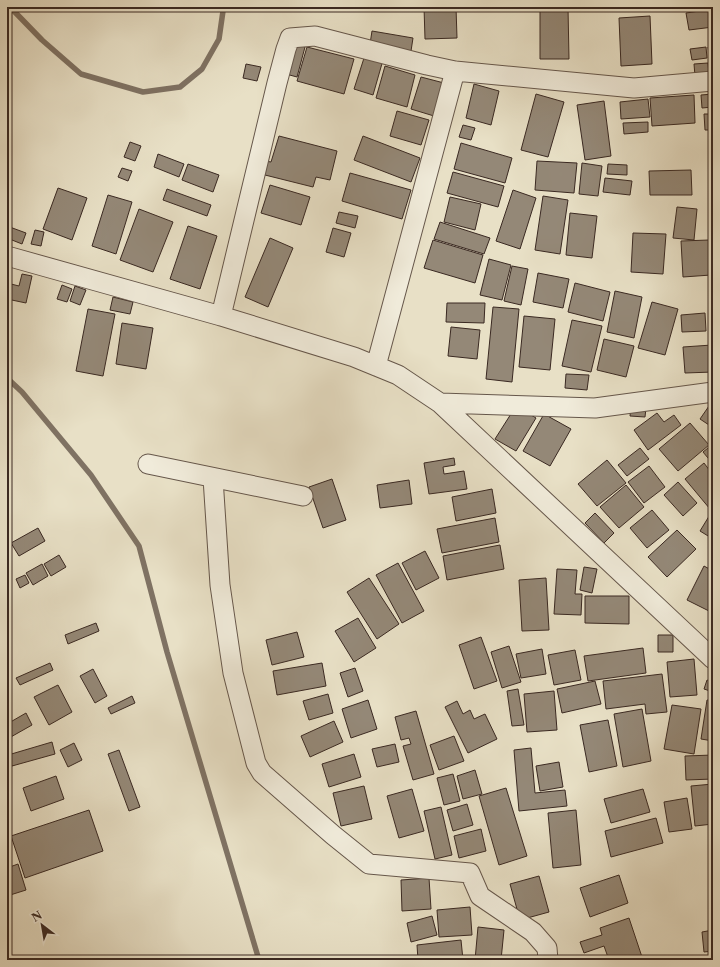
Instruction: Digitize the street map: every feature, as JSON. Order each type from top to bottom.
[{"type":"street","points":[[221,316],[279,76],[290,38],[315,36],[455,71],[634,88],[713,81]]},
{"type":"street","points":[[376,366],[455,71]]},
{"type":"street","points":[[7,256],[221,316],[354,357],[398,375],[440,403],[713,659]]},
{"type":"street","points":[[440,403],[595,408],[713,392]]},
{"type":"street","points":[[148,464],[303,496]]},
{"type":"street","points":[[213,478],[220,585],[233,673],[256,763],[262,773],[333,835],[369,864],[470,873],[480,896],[533,932],[547,948],[548,960]]},
{"type":"building","points":[[424,7],[456,7],[457,38],[425,39]]},
{"type":"building","points":[[540,8],[568,8],[569,59],[540,59]]},
{"type":"building","points":[[713,9],[713,27],[689,30],[686,13]]},
{"type":"building","points":[[650,16],[652,64],[621,66],[619,18]]},
{"type":"building","points":[[372,31],[413,38],[411,51],[370,44]]},
{"type":"building","points":[[294,44],[305,47],[297,77],[286,74]]},
{"type":"building","points":[[713,46],[713,73],[712,73],[708,47]]},
{"type":"building","points":[[307,47],[354,59],[344,94],[297,81]]},
{"type":"building","points":[[706,47],[707,58],[692,60],[690,49]]},
{"type":"building","points":[[365,55],[383,60],[373,95],[354,89]]},
{"type":"building","points":[[708,63],[709,74],[695,76],[694,64]]},
{"type":"building","points":[[246,64],[261,67],[257,81],[243,78]]},
{"type":"building","points":[[385,66],[415,75],[407,107],[376,98]]},
{"type":"building","points":[[421,77],[444,83],[434,116],[411,109]]},
{"type":"building","points":[[474,84],[499,91],[491,125],[466,118]]},
{"type":"building","points":[[536,94],[564,102],[548,157],[521,150]]},
{"type":"building","points":[[713,94],[713,107],[702,108],[701,95]]},
{"type":"building","points":[[694,95],[695,123],[652,126],[650,98]]},
{"type":"building","points":[[648,99],[650,117],[621,119],[620,102]]},
{"type":"building","points":[[604,101],[611,156],[585,160],[577,105]]},
{"type":"building","points":[[397,111],[429,120],[421,145],[390,136]]},
{"type":"building","points":[[704,114],[713,114],[713,130],[705,130]]},
{"type":"building","points":[[648,122],[648,132],[624,134],[623,123]]},
{"type":"building","points":[[463,125],[475,128],[471,140],[459,137]]},
{"type":"building","points":[[279,136],[337,151],[330,180],[316,177],[313,187],[261,174],[265,161],[271,162]]},
{"type":"building","points":[[363,136],[420,158],[411,182],[354,160]]},
{"type":"building","points":[[130,142],[141,146],[135,161],[124,157]]},
{"type":"building","points":[[461,143],[512,158],[505,183],[454,169]]},
{"type":"building","points":[[158,154],[184,164],[179,177],[154,167]]},
{"type":"building","points":[[537,161],[577,163],[574,193],[535,190]]},
{"type":"building","points":[[582,163],[602,166],[598,196],[579,194]]},
{"type":"building","points":[[188,164],[219,175],[213,192],[182,180]]},
{"type":"building","points":[[608,164],[627,165],[627,175],[607,174]]},
{"type":"building","points":[[122,168],[132,171],[128,181],[118,177]]},
{"type":"building","points":[[691,170],[692,195],[650,195],[649,171]]},
{"type":"building","points":[[453,172],[504,186],[498,207],[447,193]]},
{"type":"building","points":[[350,173],[411,190],[402,219],[342,201]]},
{"type":"building","points":[[605,178],[632,181],[630,195],[603,192]]},
{"type":"building","points":[[270,185],[310,197],[301,225],[261,213]]},
{"type":"building","points":[[58,188],[87,198],[72,240],[43,229]]},
{"type":"building","points":[[167,189],[211,205],[207,216],[163,200]]},
{"type":"building","points":[[513,190],[536,198],[520,249],[496,241]]},
{"type":"building","points":[[108,195],[132,202],[116,254],[92,246]]},
{"type":"building","points":[[543,196],[568,200],[560,254],[535,250]]},
{"type":"building","points":[[450,197],[481,204],[475,230],[444,222]]},
{"type":"building","points":[[677,207],[697,209],[694,240],[673,238]]},
{"type":"building","points":[[139,209],[173,222],[153,272],[120,260]]},
{"type":"building","points":[[339,212],[358,216],[355,228],[336,223]]},
{"type":"building","points":[[570,213],[597,216],[592,258],[566,255]]},
{"type":"building","points":[[440,222],[490,238],[484,254],[434,239]]},
{"type":"building","points":[[7,226],[26,233],[22,244],[7,238]]},
{"type":"building","points":[[188,226],[217,236],[200,289],[170,279]]},
{"type":"building","points":[[333,228],[351,233],[344,257],[326,252]]},
{"type":"building","points":[[35,230],[44,232],[41,246],[31,244]]},
{"type":"building","points":[[633,233],[666,234],[663,274],[631,272]]},
{"type":"building","points":[[270,238],[293,248],[268,307],[245,297]]},
{"type":"building","points":[[433,240],[483,255],[475,283],[424,268]]},
{"type":"building","points":[[709,240],[711,275],[683,277],[681,241]]},
{"type":"building","points":[[489,259],[511,265],[502,300],[480,295]]},
{"type":"building","points":[[512,266],[528,269],[521,305],[504,301]]},
{"type":"building","points":[[538,273],[569,279],[563,308],[533,302]]},
{"type":"building","points":[[22,274],[32,276],[26,303],[7,299],[7,283],[19,286]]},
{"type":"building","points":[[575,283],[610,292],[603,321],[568,312]]},
{"type":"building","points":[[62,285],[72,289],[67,302],[57,299]]},
{"type":"building","points":[[75,286],[86,290],[80,305],[70,301]]},
{"type":"building","points":[[615,291],[642,297],[634,338],[607,332]]},
{"type":"building","points":[[113,297],[133,302],[130,314],[110,310]]},
{"type":"building","points":[[652,302],[678,309],[665,355],[638,348]]},
{"type":"building","points":[[447,303],[485,303],[484,323],[446,322]]},
{"type":"building","points":[[493,307],[519,309],[512,382],[486,379]]},
{"type":"building","points":[[88,309],[115,314],[103,376],[76,371]]},
{"type":"building","points":[[705,313],[706,331],[682,332],[681,315]]},
{"type":"building","points":[[524,316],[555,319],[550,370],[519,367]]},
{"type":"building","points":[[572,320],[602,326],[591,372],[562,366]]},
{"type":"building","points":[[122,323],[153,328],[146,369],[116,364]]},
{"type":"building","points":[[451,327],[480,330],[477,359],[448,356]]},
{"type":"building","points":[[604,339],[634,346],[626,377],[597,370]]},
{"type":"building","points":[[712,345],[713,372],[685,373],[683,347]]},
{"type":"building","points":[[566,374],[589,375],[587,390],[565,388]]},
{"type":"building","points":[[516,406],[536,418],[516,451],[495,439]]},
{"type":"building","points":[[631,406],[646,408],[645,417],[630,416]]},
{"type":"building","points":[[709,406],[713,409],[712,427],[700,419]]},
{"type":"building","points":[[657,413],[664,422],[674,415],[681,425],[648,450],[634,430]]},
{"type":"building","points":[[544,414],[571,429],[550,466],[523,451]]},
{"type":"building","points":[[690,423],[709,445],[678,471],[659,449]]},
{"type":"building","points":[[713,444],[713,464],[703,452]]},
{"type":"building","points":[[640,448],[649,459],[627,476],[618,465]]},
{"type":"building","points":[[454,458],[455,465],[443,467],[444,474],[464,471],[467,489],[429,494],[424,463]]},
{"type":"building","points":[[607,460],[626,483],[597,506],[578,484]]},
{"type":"building","points":[[704,463],[713,475],[713,507],[710,509],[685,479]]},
{"type":"building","points":[[649,466],[665,487],[644,503],[628,482]]},
{"type":"building","points":[[332,479],[346,520],[323,528],[309,487]]},
{"type":"building","points":[[409,480],[412,504],[380,508],[377,485]]},
{"type":"building","points":[[678,482],[697,503],[683,516],[664,495]]},
{"type":"building","points":[[626,485],[644,507],[619,528],[600,507]]},
{"type":"building","points":[[492,489],[496,513],[456,521],[452,497]]},
{"type":"building","points":[[652,510],[669,530],[647,548],[630,528]]},
{"type":"building","points":[[595,513],[614,533],[604,543],[585,523]]},
{"type":"building","points":[[711,513],[713,514],[713,539],[700,531]]},
{"type":"building","points":[[495,518],[499,542],[442,553],[437,529]]},
{"type":"building","points":[[38,528],[45,541],[19,556],[11,543]]},
{"type":"building","points":[[677,530],[696,549],[667,577],[648,557]]},
{"type":"building","points":[[500,545],[504,569],[447,580],[443,556]]},
{"type":"building","points":[[425,551],[439,578],[416,590],[402,563]]},
{"type":"building","points":[[59,555],[66,567],[51,576],[44,564]]},
{"type":"building","points":[[398,563],[424,611],[402,623],[376,575]]},
{"type":"building","points":[[42,564],[48,576],[33,585],[26,573]]},
{"type":"building","points":[[704,566],[713,571],[713,613],[687,600]]},
{"type":"building","points":[[584,567],[597,569],[592,593],[580,590]]},
{"type":"building","points":[[557,569],[577,570],[575,594],[582,594],[581,615],[554,614]]},
{"type":"building","points":[[25,575],[29,583],[20,588],[16,579]]},
{"type":"building","points":[[369,578],[399,624],[377,639],[347,592]]},
{"type":"building","points":[[546,578],[549,630],[522,631],[519,580]]},
{"type":"building","points":[[585,596],[629,596],[629,624],[585,623]]},
{"type":"building","points":[[358,618],[376,648],[354,662],[335,631]]},
{"type":"building","points":[[96,623],[99,631],[68,644],[65,635]]},
{"type":"building","points":[[297,632],[304,657],[272,665],[266,640]]},
{"type":"building","points":[[658,635],[673,635],[673,652],[658,652]]},
{"type":"building","points":[[481,637],[497,681],[474,689],[459,645]]},
{"type":"building","points":[[509,646],[521,682],[502,688],[491,652]]},
{"type":"building","points":[[643,648],[646,673],[588,681],[584,656]]},
{"type":"building","points":[[542,649],[546,674],[521,678],[516,654]]},
{"type":"building","points":[[575,650],[581,680],[554,685],[548,655]]},
{"type":"building","points":[[694,659],[697,695],[670,697],[667,662]]},
{"type":"building","points":[[50,663],[53,670],[20,685],[16,678]]},
{"type":"building","points":[[322,663],[326,686],[277,695],[273,671]]},
{"type":"building","points":[[355,668],[363,691],[348,697],[340,673]]},
{"type":"building","points":[[93,669],[107,696],[95,703],[80,676]]},
{"type":"building","points":[[662,674],[667,712],[646,714],[645,704],[606,709],[603,681]]},
{"type":"building","points":[[707,680],[713,682],[713,692],[704,689]]},
{"type":"building","points":[[595,681],[601,704],[562,713],[557,689]]},
{"type":"building","points":[[58,685],[72,712],[49,725],[34,697]]},
{"type":"building","points":[[518,689],[524,725],[512,726],[507,691]]},
{"type":"building","points":[[554,691],[557,730],[527,732],[524,694]]},
{"type":"building","points":[[328,694],[333,713],[309,720],[303,701]]},
{"type":"building","points":[[132,696],[135,703],[111,714],[108,708]]},
{"type":"building","points":[[368,700],[377,729],[351,738],[342,709]]},
{"type":"building","points":[[707,700],[713,700],[713,741],[701,739]]},
{"type":"building","points":[[457,701],[463,714],[470,710],[474,719],[485,714],[497,739],[468,753],[445,707]]},
{"type":"building","points":[[672,705],[701,709],[694,754],[664,749]]},
{"type":"building","points":[[642,709],[651,761],[623,767],[614,714]]},
{"type":"building","points":[[416,711],[434,774],[413,780],[403,746],[411,744],[409,738],[401,740],[395,717]]},
{"type":"building","points":[[26,713],[32,725],[9,738],[7,733],[7,724]]},
{"type":"building","points":[[608,720],[617,766],[589,772],[580,725]]},
{"type":"building","points":[[334,721],[343,742],[310,757],[301,736]]},
{"type":"building","points":[[454,736],[464,761],[439,770],[430,745]]},
{"type":"building","points":[[52,742],[55,754],[12,766],[8,755]]},
{"type":"building","points":[[74,743],[82,760],[68,767],[60,750]]},
{"type":"building","points":[[395,744],[399,762],[377,767],[372,749]]},
{"type":"building","points":[[531,748],[535,793],[565,790],[567,806],[519,811],[514,750]]},
{"type":"building","points":[[119,750],[140,807],[129,811],[108,754]]},
{"type":"building","points":[[354,754],[361,777],[329,787],[322,764]]},
{"type":"building","points":[[713,755],[713,779],[686,780],[685,756]]},
{"type":"building","points":[[559,762],[563,787],[540,791],[536,766]]},
{"type":"building","points":[[475,770],[482,794],[463,799],[457,776]]},
{"type":"building","points":[[453,774],[460,801],[444,805],[437,778]]},
{"type":"building","points":[[56,776],[64,799],[31,811],[23,788]]},
{"type":"building","points":[[713,784],[713,824],[695,826],[691,786]]},
{"type":"building","points":[[364,786],[372,819],[341,826],[333,793]]},
{"type":"building","points":[[506,788],[527,856],[499,865],[479,796]]},
{"type":"building","points":[[412,789],[424,831],[399,838],[387,796]]},
{"type":"building","points":[[643,789],[650,812],[611,823],[604,799]]},
{"type":"building","points":[[687,798],[692,829],[669,832],[664,802]]},
{"type":"building","points":[[467,804],[473,825],[453,831],[447,810]]},
{"type":"building","points":[[441,807],[452,855],[435,859],[424,811]]},
{"type":"building","points":[[89,810],[103,851],[25,878],[11,836]]},
{"type":"building","points":[[576,810],[581,865],[553,868],[548,813]]},
{"type":"building","points":[[656,818],[663,843],[611,857],[605,831]]},
{"type":"building","points":[[481,829],[486,851],[459,858],[454,836]]},
{"type":"building","points":[[18,864],[26,890],[7,896],[7,868]]},
{"type":"building","points":[[619,875],[628,903],[590,917],[580,888]]},
{"type":"building","points":[[539,876],[549,912],[520,920],[510,884]]},
{"type":"building","points":[[429,878],[431,909],[402,911],[401,880]]},
{"type":"building","points":[[470,907],[472,935],[439,937],[437,910]]},
{"type":"building","points":[[432,916],[437,935],[411,942],[407,923]]},
{"type":"building","points":[[629,918],[643,960],[609,960],[604,946],[584,953],[580,942],[602,935],[600,928]]},
{"type":"building","points":[[478,927],[504,930],[501,960],[475,960]]},
{"type":"building","points":[[713,930],[713,951],[704,952],[702,932]]},
{"type":"building","points":[[461,940],[463,960],[418,960],[417,945]]},
{"type":"waterway","points":[[10,7],[42,40],[81,74],[143,92],[180,87],[202,69],[219,39],[223,11],[220,7]]},
{"type":"waterway","points":[[7,378],[22,392],[91,475],[139,546],[167,652],[259,960]]}]
